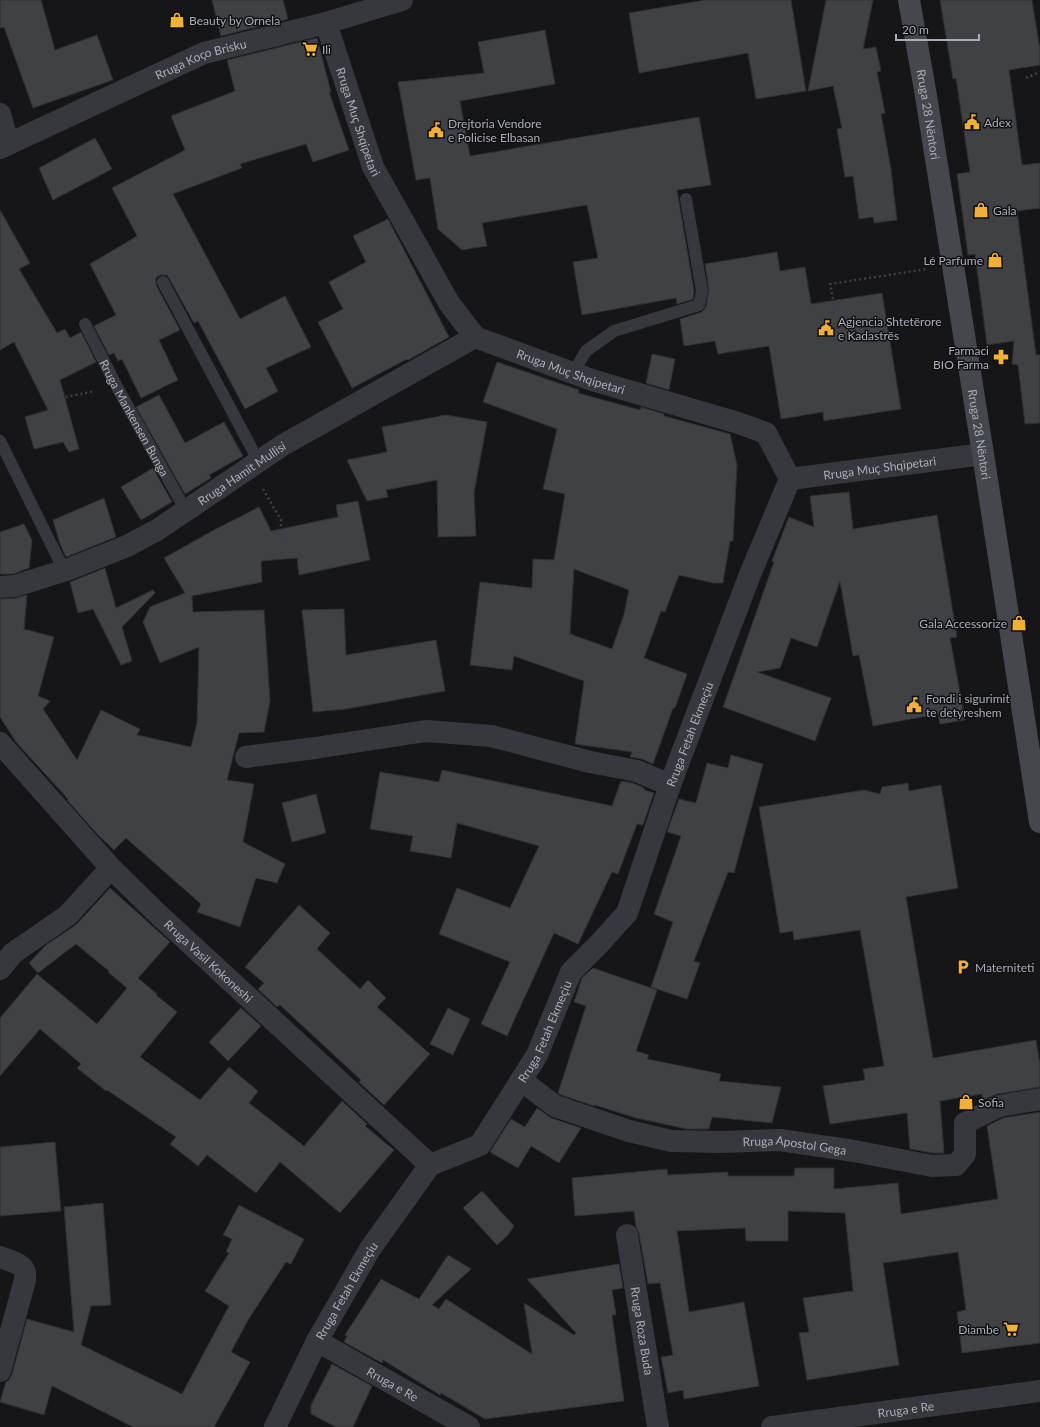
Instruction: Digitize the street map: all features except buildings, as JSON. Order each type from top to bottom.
[{"type":"main road","name":"Rruga 28 Nëntori","points":[[909,0],[925,90],[1040,822]]},
{"type":"street","name":"Rruga Koço Brisku","points":[[4,145],[204,53],[326,23],[402,0]]},
{"type":"street","name":"Rruga Muç Shqipetari","points":[[326,23],[373,167],[449,302],[474,337],[592,380],[735,422],[766,433],[790,480],[983,454]]},
{"type":"street","points":[[0,114],[4,145]]},
{"type":"street","name":"Rruga Hamit Mullisi","points":[[0,587],[15,586],[64,570],[127,546],[157,530],[283,445],[474,337]]},
{"type":"street","name":"Rruga Fetah Ekmeçiu","points":[[275,1427],[317,1341],[370,1249],[430,1165],[480,1145],[537,1055],[571,972],[627,913],[670,785],[748,579],[790,480]]},
{"type":"street","points":[[246,757],[426,731],[491,736],[590,762],[638,771],[670,785]]},
{"type":"street","name":"Rruga Vasil Kokoneshi","points":[[0,743],[111,868],[170,925],[430,1165]]},
{"type":"street","points":[[0,969],[13,953],[66,916],[111,868]]},
{"type":"street","name":"Rruga Apostol Gega","points":[[521,1080],[556,1106],[629,1131],[671,1141],[721,1142],[780,1140],[854,1151],[932,1166],[956,1165],[965,1154],[965,1124],[999,1106],[1040,1099]]},
{"type":"street","name":"Rruga Roza Buda","points":[[627,1235],[658,1427]]},
{"type":"street","points":[[0,1257],[21,1266],[25,1273],[25,1280],[0,1371]]},
{"type":"street","name":"Rruga e Re","points":[[317,1341],[468,1427]]},
{"type":"street","name":"Rruga e Re","points":[[772,1427],[1040,1391]]},
{"type":"lane","points":[[573,373],[586,351],[614,331],[699,305],[702,291],[686,199]]},
{"type":"lane","points":[[163,282],[254,465]]},
{"type":"lane","name":"Rruga Mankensen Bunga","points":[[85,324],[186,511]]},
{"type":"lane","points":[[0,441],[64,570]]},
{"type":"path","points":[[1026,78],[1040,72]]},
{"type":"path","points":[[835,309],[830,284],[928,269]]},
{"type":"path","points":[[46,401],[118,387]]},
{"type":"path","points":[[254,465],[281,520],[281,543]]},
{"type":"place","name":"Beauty by Ornela","points":[[177,20]]},
{"type":"place","name":"Ili","points":[[310,49]]},
{"type":"place","name":"Adex","points":[[972,122]]},
{"type":"place","name":"Drejtoria Vendore e Policise Elbasan","points":[[436,130]]},
{"type":"place","name":"Gala","points":[[981,210]]},
{"type":"place","name":"Lé Parfume","points":[[995,260]]},
{"type":"place","name":"Agjencia Shtetërore e Kadastrës","points":[[826,328]]},
{"type":"place","name":"Farmaci BIO Farma","points":[[1001,357]]},
{"type":"place","name":"Gala Accessorize","points":[[1019,623]]},
{"type":"place","name":"Fondi i sigurimit te detyreshem","points":[[914,705]]},
{"type":"place","name":"Materniteti","points":[[963,967]]},
{"type":"place","name":"Sofia","points":[[966,1102]]},
{"type":"place","name":"Diambe","points":[[1011,1329]]}]
